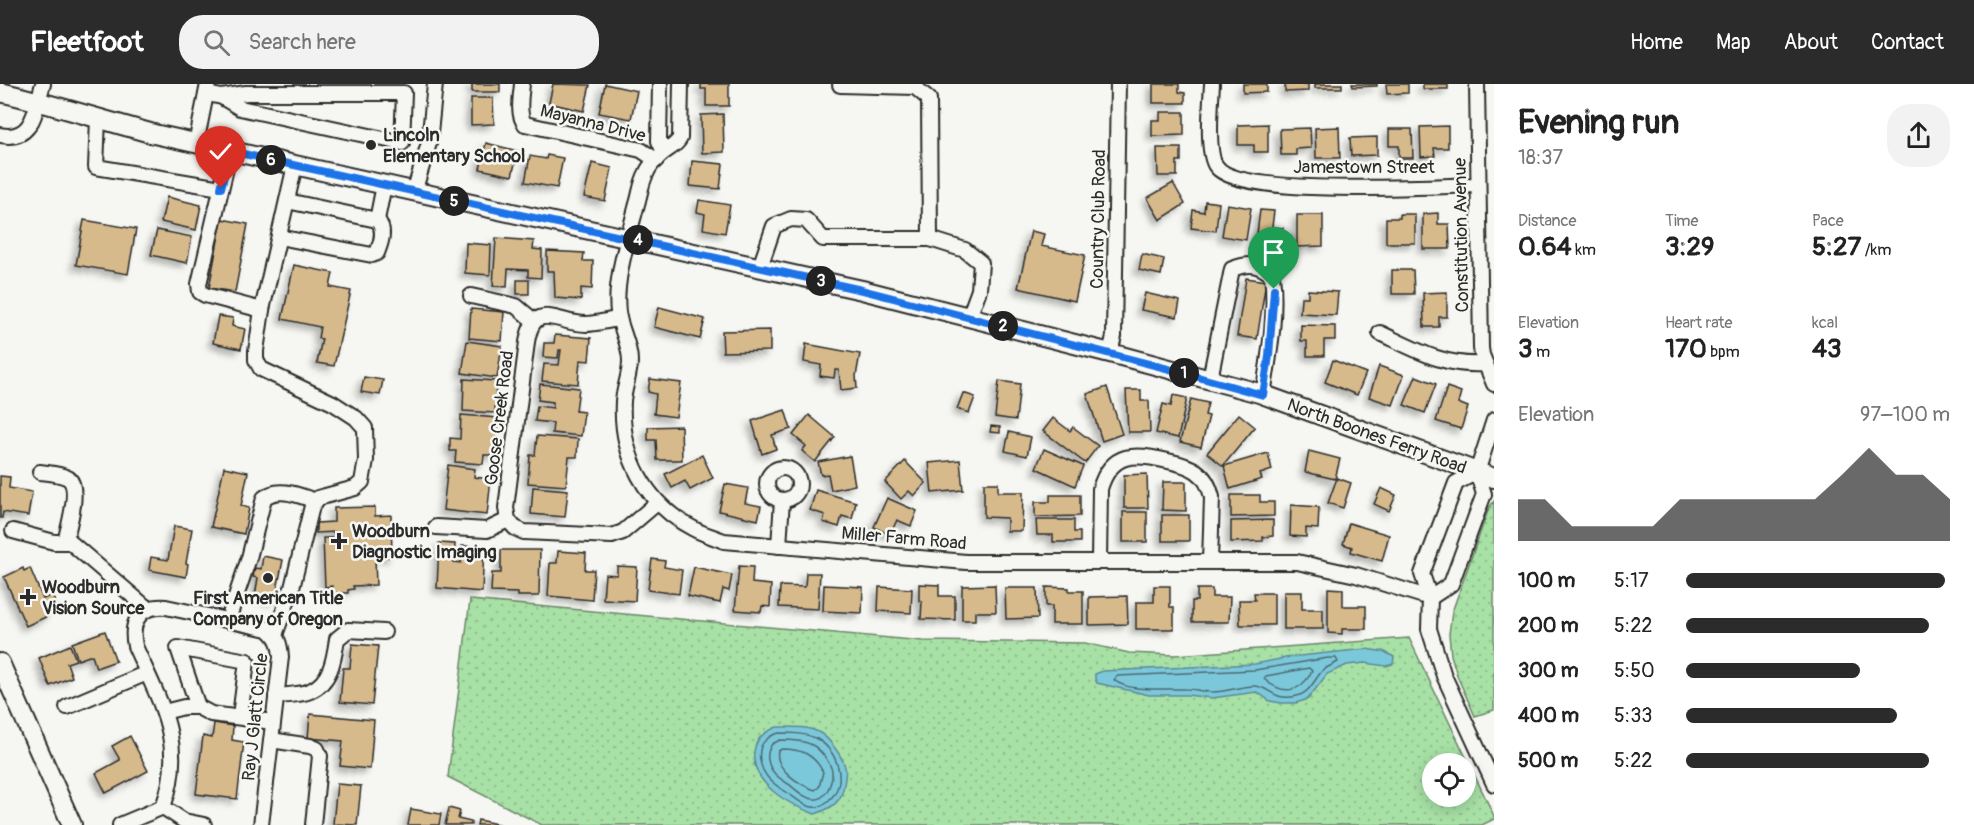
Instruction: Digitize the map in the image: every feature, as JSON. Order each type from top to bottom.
[{"type":"main road","name":"North Boones Ferry Road","points":[[0,92],[40,92],[98,119],[196,144],[862,290],[1110,353],[1263,395],[1494,478]]},
{"type":"main road","points":[[0,663],[72,825]]},
{"type":"street","points":[[414,192],[429,143],[435,84]]},
{"type":"street","name":"Mayanna Drive","points":[[522,84],[520,113],[525,124],[660,156]]},
{"type":"street","points":[[660,84],[660,156]]},
{"type":"street","name":"Miller Farm Road","points":[[681,84],[680,138],[660,156],[644,177],[618,291],[619,319],[630,361],[623,399],[624,438],[641,481],[657,503],[677,519],[695,530],[724,541],[966,562],[1297,562],[1356,575],[1430,598]]},
{"type":"street","points":[[840,84],[915,87],[929,99],[930,239]]},
{"type":"street","name":"Country Club Road","points":[[1110,353],[1114,336],[1119,84]]},
{"type":"street","name":"Jamestown Street","points":[[1212,84],[1212,155],[1217,168],[1228,176],[1310,187],[1478,186]]},
{"type":"street","name":"Constitution Avenue","points":[[1477,84],[1478,186],[1487,306],[1482,352],[1494,384]]},
{"type":"street","points":[[196,144],[208,89],[240,108],[402,143],[404,93],[246,93],[222,97]]},
{"type":"street","points":[[0,135],[9,137],[20,135],[29,128],[40,92]]},
{"type":"street","points":[[276,116],[280,93]]},
{"type":"street","points":[[98,119],[96,167],[221,188]]},
{"type":"street","points":[[230,151],[199,284],[200,292],[206,296],[262,310]]},
{"type":"street","points":[[275,635],[292,588],[312,506],[327,495],[355,489],[362,482],[366,460],[365,428],[356,417],[333,403],[261,369],[256,360],[262,310],[295,165]]},
{"type":"street","points":[[377,220],[384,185]]},
{"type":"street","points":[[279,237],[372,255],[376,253],[382,235],[380,223],[377,220],[287,201]]},
{"type":"street","points":[[760,267],[774,226],[791,219],[807,220],[824,238],[930,239],[965,250],[981,263],[979,290],[969,317]]},
{"type":"street","points":[[1210,380],[1232,269],[1246,264],[1264,268],[1272,274],[1274,289],[1269,356],[1263,395]]},
{"type":"street","points":[[471,296],[516,306],[534,321],[538,318],[549,317],[586,324],[619,319]]},
{"type":"street","name":"Goose Creek Road","points":[[508,520],[506,508],[527,342],[534,321]]},
{"type":"street","points":[[1380,333],[1450,363],[1485,364]]},
{"type":"street","points":[[1430,598],[1451,584],[1484,494],[1477,472],[1494,420]]},
{"type":"street","points":[[1098,562],[1100,489],[1103,480],[1121,460],[1137,455],[1146,455],[1190,466],[1203,477],[1210,488],[1212,497],[1210,562]]},
{"type":"street","points":[[40,472],[67,478],[72,483],[74,500],[65,542]]},
{"type":"street","points":[[1477,472],[1456,483],[1422,574],[1430,598],[1429,629],[1437,658],[1494,784]]},
{"type":"street","points":[[228,620],[249,558],[264,498],[279,491],[316,501]]},
{"type":"street","points":[[779,546],[782,500]]},
{"type":"street","points":[[436,527],[487,530],[508,520],[515,528],[524,532],[612,536],[623,532],[657,503]]},
{"type":"street","points":[[13,531],[54,542],[70,542],[148,609],[138,616],[133,628],[135,646],[170,727],[173,752],[167,796],[163,807],[120,825]]},
{"type":"street","name":"Ray J Glatt Circle","points":[[148,609],[156,606],[166,607],[268,629],[279,642],[281,657],[261,825]]},
{"type":"street","points":[[276,696],[309,692],[327,679],[335,658],[337,639],[348,630],[384,632]]},
{"type":"street","points":[[198,707],[178,648],[248,661],[240,716]]},
{"type":"street","points":[[67,706],[147,673]]},
{"type":"street","points":[[164,712],[184,706],[198,707],[211,714],[273,722]]},
{"type":"street","points":[[271,740],[317,749],[320,756],[313,825]]},
{"type":"street","points":[[163,807],[179,819],[199,824]]},
{"type":"green space","points":[[1494,501],[1494,710],[1475,716],[1458,678],[1451,655],[1449,634],[1452,612],[1489,508]]},
{"type":"green space","points":[[470,600],[923,641],[1085,643],[1129,653],[1175,655],[1409,638],[1464,753],[1422,753],[1422,807],[1476,807],[1476,778],[1494,816],[1494,819],[1482,825],[542,825],[448,777]]},
{"type":"water","points":[[1366,649],[1385,652],[1394,657],[1393,664],[1386,666],[1365,663],[1347,665],[1327,674],[1308,699],[1296,703],[1270,701],[1257,692],[1212,698],[1187,695],[1149,695],[1097,683],[1095,679],[1095,674],[1103,671],[1255,664],[1290,657]]},
{"type":"water","points":[[777,727],[799,727],[815,731],[823,735],[838,753],[844,763],[845,778],[840,796],[832,806],[815,814],[784,799],[765,784],[755,764],[755,747],[762,736]]},
{"type":"building","points":[[472,84],[500,84],[500,92],[472,92]]},
{"type":"building","points":[[553,84],[590,85],[584,111],[549,103]]},
{"type":"building","points":[[605,84],[637,91],[631,119],[599,113]]},
{"type":"building","points":[[701,84],[729,84],[729,106],[706,106],[706,89],[701,89]]},
{"type":"building","points":[[1153,84],[1179,84],[1179,92],[1185,93],[1185,103],[1153,103]]},
{"type":"building","points":[[1243,84],[1267,84],[1267,92],[1243,93]]},
{"type":"building","points":[[1285,84],[1308,84],[1308,91],[1285,92]]},
{"type":"building","points":[[1315,84],[1342,84],[1342,88],[1315,88]]},
{"type":"building","points":[[1352,84],[1377,84],[1377,86],[1353,87]]},
{"type":"building","points":[[1386,84],[1408,84],[1408,93],[1387,94]]},
{"type":"building","points":[[1423,84],[1448,84],[1448,89],[1423,89]]},
{"type":"building","points":[[471,98],[493,98],[494,124],[471,125]]},
{"type":"building","points":[[1160,112],[1184,112],[1184,135],[1152,136],[1152,120],[1160,120]]},
{"type":"building","points":[[723,114],[724,152],[702,153],[701,115]]},
{"type":"building","points":[[1268,124],[1268,152],[1254,152],[1254,145],[1238,145],[1238,125]]},
{"type":"building","points":[[1448,126],[1448,148],[1434,148],[1435,156],[1421,157],[1420,127]]},
{"type":"building","points":[[1339,127],[1340,158],[1316,158],[1315,128]]},
{"type":"building","points":[[1310,128],[1311,148],[1296,149],[1296,155],[1281,155],[1280,129]]},
{"type":"building","points":[[1389,129],[1412,129],[1413,158],[1399,158],[1399,146],[1389,146]]},
{"type":"building","points":[[1377,137],[1377,155],[1351,156],[1350,138]]},
{"type":"building","points":[[486,143],[518,151],[512,176],[480,169]]},
{"type":"building","points":[[1157,148],[1181,148],[1181,161],[1177,161],[1177,176],[1158,176]]},
{"type":"building","points":[[547,155],[563,158],[557,188],[525,182],[530,156],[546,159]]},
{"type":"building","points":[[692,161],[723,164],[720,189],[690,186]]},
{"type":"building","points":[[592,163],[612,168],[605,201],[584,197]]},
{"type":"building","points":[[1173,183],[1185,204],[1160,220],[1147,198]]},
{"type":"building","points":[[167,197],[201,205],[196,230],[161,222]]},
{"type":"building","points":[[699,200],[730,205],[725,233],[703,229],[705,214],[697,212]]},
{"type":"building","points":[[1205,201],[1219,203],[1216,231],[1191,228],[1193,210],[1204,212]]},
{"type":"building","points":[[1227,204],[1251,208],[1246,240],[1222,236]]},
{"type":"building","points":[[1260,210],[1274,211],[1272,227],[1283,228],[1280,246],[1256,242]]},
{"type":"building","points":[[1438,213],[1438,224],[1449,224],[1450,249],[1423,249],[1423,214]]},
{"type":"building","points":[[1400,214],[1415,214],[1415,243],[1386,243],[1386,218],[1400,218]]},
{"type":"building","points":[[1297,215],[1323,215],[1323,246],[1297,247]]},
{"type":"building","points":[[222,219],[248,224],[235,292],[209,288]]},
{"type":"building","points":[[84,220],[136,229],[128,274],[76,265]]},
{"type":"building","points":[[157,230],[192,237],[187,263],[151,255]]},
{"type":"building","points":[[1031,231],[1044,234],[1041,246],[1085,255],[1075,301],[1018,288]]},
{"type":"building","points":[[496,238],[534,241],[533,249],[542,250],[541,278],[528,277],[528,270],[508,269],[507,287],[493,286]]},
{"type":"building","points":[[466,243],[491,245],[490,275],[465,273]]},
{"type":"building","points":[[547,251],[584,253],[583,261],[593,261],[592,289],[581,288],[581,300],[555,298],[554,271],[547,271]]},
{"type":"building","points":[[1142,254],[1164,259],[1161,275],[1139,270]]},
{"type":"building","points":[[294,265],[333,273],[330,287],[351,291],[334,366],[317,363],[322,339],[318,338],[320,327],[282,319]]},
{"type":"building","points":[[1392,270],[1413,270],[1414,294],[1392,294]]},
{"type":"building","points":[[1246,278],[1266,281],[1257,339],[1237,336]]},
{"type":"building","points":[[517,280],[529,280],[529,294],[517,294]]},
{"type":"building","points":[[1308,290],[1338,292],[1336,315],[1300,313],[1301,297],[1308,297]]},
{"type":"building","points":[[1447,292],[1447,317],[1439,317],[1439,327],[1424,327],[1423,293]]},
{"type":"building","points":[[1145,293],[1180,301],[1177,317],[1141,310]]},
{"type":"building","points":[[659,307],[705,319],[700,339],[654,327]]},
{"type":"building","points":[[471,309],[504,312],[502,341],[469,338]]},
{"type":"building","points":[[218,316],[233,318],[232,326],[245,329],[241,349],[213,343]]},
{"type":"building","points":[[1301,325],[1335,326],[1335,340],[1324,340],[1324,356],[1307,356],[1307,341],[1301,341]]},
{"type":"building","points":[[770,330],[770,351],[723,352],[722,331]]},
{"type":"building","points":[[555,335],[591,338],[589,361],[580,360],[578,384],[542,381],[544,364],[559,365],[561,350],[559,350],[558,358],[543,357],[544,343],[554,343]]},
{"type":"building","points":[[467,341],[502,346],[497,378],[462,373]]},
{"type":"building","points":[[806,344],[860,354],[856,376],[857,388],[841,390],[839,370],[835,370],[834,378],[820,376],[821,365],[804,362]]},
{"type":"building","points":[[1333,360],[1366,373],[1357,395],[1325,382]]},
{"type":"building","points":[[1379,366],[1404,375],[1393,405],[1369,397]]},
{"type":"building","points":[[1416,376],[1436,384],[1425,413],[1404,405]]},
{"type":"building","points":[[364,377],[383,380],[380,395],[361,392]]},
{"type":"building","points":[[464,379],[496,381],[495,413],[463,411]]},
{"type":"building","points":[[650,379],[681,383],[676,417],[654,414],[656,394],[648,392]]},
{"type":"building","points":[[999,381],[1020,384],[1016,420],[995,417]]},
{"type":"building","points":[[540,384],[579,388],[576,411],[584,412],[581,436],[552,433],[553,423],[535,421],[537,406],[553,408],[553,402],[538,400]]},
{"type":"building","points":[[1107,387],[1122,434],[1102,441],[1087,394]]},
{"type":"building","points":[[1447,387],[1461,392],[1458,403],[1468,407],[1461,429],[1436,421]]},
{"type":"building","points":[[1126,390],[1141,390],[1141,401],[1149,401],[1150,432],[1128,432]]},
{"type":"building","points":[[963,393],[975,397],[969,413],[957,409]]},
{"type":"building","points":[[1173,395],[1187,398],[1178,438],[1156,433],[1163,404],[1171,406]]},
{"type":"building","points":[[1191,399],[1208,403],[1205,415],[1209,416],[1201,447],[1180,442]]},
{"type":"building","points":[[785,410],[791,429],[772,435],[776,449],[762,454],[752,421]]},
{"type":"building","points":[[1239,414],[1255,427],[1223,466],[1207,453]]},
{"type":"building","points":[[461,415],[498,418],[496,455],[484,455],[483,464],[455,462],[456,451],[450,451],[450,438],[460,439]]},
{"type":"building","points":[[809,415],[835,437],[815,462],[802,451],[806,446],[793,435]]},
{"type":"building","points":[[1053,418],[1070,431],[1073,427],[1098,446],[1085,463],[1043,431]]},
{"type":"building","points":[[681,426],[682,460],[657,460],[656,440],[648,440],[648,427]]},
{"type":"building","points":[[991,426],[1000,427],[1000,433],[990,432]]},
{"type":"building","points":[[1009,432],[1031,437],[1027,456],[1005,451]]},
{"type":"building","points":[[537,436],[578,439],[577,457],[569,457],[566,486],[528,483],[530,455],[535,455]]},
{"type":"building","points":[[1044,449],[1083,466],[1075,486],[1036,468]]},
{"type":"building","points":[[1309,451],[1340,459],[1335,479],[1305,472]]},
{"type":"building","points":[[1268,453],[1272,470],[1260,474],[1262,479],[1230,489],[1224,466]]},
{"type":"building","points":[[702,455],[713,478],[690,490],[685,481],[672,488],[665,474]]},
{"type":"building","points":[[850,456],[855,485],[831,490],[828,474],[821,475],[818,462]]},
{"type":"building","points":[[960,460],[963,490],[932,493],[929,463]]},
{"type":"building","points":[[905,461],[926,483],[914,496],[909,491],[901,499],[885,482]]},
{"type":"building","points":[[448,465],[475,469],[474,477],[491,479],[487,515],[443,510]]},
{"type":"building","points":[[224,467],[248,472],[241,506],[249,508],[244,534],[211,527]]},
{"type":"building","points":[[1147,474],[1148,508],[1124,508],[1124,475]]},
{"type":"building","points":[[0,476],[10,477],[9,488],[32,492],[28,516],[3,512],[0,518]]},
{"type":"building","points":[[1337,478],[1351,483],[1343,508],[1328,503]]},
{"type":"building","points":[[1163,482],[1186,482],[1186,511],[1162,510]]},
{"type":"building","points":[[984,483],[998,483],[998,492],[1023,492],[1022,531],[1007,531],[1007,518],[984,517]]},
{"type":"building","points":[[725,484],[748,488],[745,503],[761,506],[758,520],[719,511]]},
{"type":"building","points":[[533,487],[568,490],[565,517],[531,514]]},
{"type":"building","points":[[1381,488],[1396,495],[1389,511],[1374,504]]},
{"type":"building","points":[[816,490],[856,502],[852,519],[842,516],[839,527],[823,522],[825,515],[810,510]]},
{"type":"building","points":[[1050,495],[1080,495],[1080,516],[1035,517],[1035,502],[1050,502]]},
{"type":"building","points":[[1231,495],[1260,495],[1260,502],[1274,502],[1274,516],[1231,517]]},
{"type":"building","points":[[887,498],[917,511],[911,526],[897,520],[890,535],[874,527]]},
{"type":"building","points":[[1291,505],[1319,507],[1318,529],[1306,528],[1306,537],[1290,536]]},
{"type":"building","name":"Woodburn Diagnostic Imaging","points":[[375,507],[375,516],[391,515],[392,557],[375,557],[376,585],[353,586],[354,589],[348,590],[348,593],[332,593],[332,586],[325,587],[323,538],[335,538],[335,532],[316,533],[316,523],[334,522],[334,508]]},
{"type":"building","points":[[1123,512],[1147,512],[1147,542],[1123,542]]},
{"type":"building","points":[[1162,515],[1189,515],[1189,541],[1162,541]]},
{"type":"building","points":[[1036,520],[1074,520],[1074,532],[1080,532],[1080,542],[1053,542],[1053,535],[1037,535]]},
{"type":"building","points":[[1273,520],[1273,536],[1263,537],[1263,541],[1231,542],[1231,521]]},
{"type":"building","points":[[1349,523],[1389,535],[1382,561],[1351,552],[1352,547],[1343,544]]},
{"type":"building","points":[[174,526],[192,529],[186,577],[149,570],[151,557],[168,560]]},
{"type":"building","points":[[439,543],[455,544],[454,562],[461,563],[462,546],[484,547],[482,592],[437,588]]},
{"type":"building","points":[[501,550],[540,550],[539,596],[491,592],[492,573],[501,573]]},
{"type":"building","points":[[558,551],[586,553],[585,570],[594,570],[592,600],[548,596],[550,563],[557,563]]},
{"type":"building","name":"First American Title Company of Oregon","points":[[263,556],[283,560],[275,600],[255,596],[258,578],[253,577],[255,568],[261,569]]},
{"type":"building","points":[[652,559],[665,561],[664,567],[682,570],[679,594],[648,590]]},
{"type":"building","points":[[617,566],[637,567],[635,601],[603,599],[605,574],[617,575]]},
{"type":"building","points":[[739,566],[753,567],[752,583],[771,585],[770,607],[762,606],[761,612],[735,610]]},
{"type":"building","points":[[694,567],[732,575],[729,591],[723,589],[720,603],[688,596]]},
{"type":"building","name":"Woodburn Vision Source","points":[[23,568],[24,571],[30,568],[43,599],[52,595],[57,606],[48,610],[50,615],[26,626],[4,577]]},
{"type":"building","points":[[806,573],[820,573],[818,609],[779,607],[780,586],[805,587]]},
{"type":"building","points":[[919,584],[939,585],[939,596],[955,596],[955,620],[921,619],[922,601],[919,601]]},
{"type":"building","points":[[824,585],[863,587],[862,613],[823,611]]},
{"type":"building","points":[[995,585],[996,612],[975,612],[975,620],[962,620],[962,586]]},
{"type":"building","points":[[1154,586],[1170,586],[1170,607],[1174,607],[1174,629],[1136,629],[1136,602],[1154,602]]},
{"type":"building","points":[[879,587],[912,589],[911,613],[878,611]]},
{"type":"building","points":[[1046,587],[1083,591],[1083,624],[1052,624],[1052,606],[1046,606]]},
{"type":"building","points":[[1005,588],[1037,588],[1038,618],[1006,619]]},
{"type":"building","points":[[1328,588],[1343,589],[1343,606],[1366,606],[1366,629],[1342,629],[1342,634],[1328,633]]},
{"type":"building","points":[[1197,589],[1212,589],[1212,597],[1230,597],[1229,622],[1192,622],[1192,601],[1197,601]]},
{"type":"building","points":[[1284,592],[1302,592],[1302,609],[1323,609],[1323,629],[1284,629]]},
{"type":"building","points":[[1254,593],[1274,593],[1274,625],[1240,625],[1239,600],[1255,600]]},
{"type":"building","points":[[1127,596],[1128,624],[1089,625],[1089,597]]},
{"type":"building","points":[[105,631],[116,661],[96,668],[92,655],[78,660],[72,643]]},
{"type":"building","points":[[352,644],[378,646],[372,705],[340,702],[343,668],[350,668]]},
{"type":"building","points":[[70,645],[76,660],[67,663],[72,677],[50,686],[39,658]]},
{"type":"building","points":[[310,714],[374,720],[370,769],[340,766],[343,741],[308,738]]},
{"type":"building","points":[[214,723],[233,726],[232,740],[244,742],[237,799],[196,794],[203,736],[212,738]]},
{"type":"building","points":[[130,736],[148,771],[106,793],[96,773],[120,760],[112,746]]},
{"type":"building","points":[[337,784],[361,786],[357,825],[333,824]]},
{"type":"building","points":[[449,808],[460,811],[458,819],[471,822],[471,825],[445,825]]},
{"type":"building","points":[[411,809],[441,814],[439,825],[408,825]]},
{"type":"building","points":[[478,820],[502,825],[477,825]]},
{"type":"place","name":"Lincoln Elementary School","points":[[371,145]]},
{"type":"place","name":"Woodburn Diagnostic Imaging","points":[[339,541]]},
{"type":"place","name":"First American Title Company of Oregon","points":[[268,578]]},
{"type":"place","name":"Woodburn Vision Source","points":[[28,597]]},
{"type":"route","points":[[221,188],[230,151],[862,290],[1263,395],[1269,356],[1274,289]]}]
